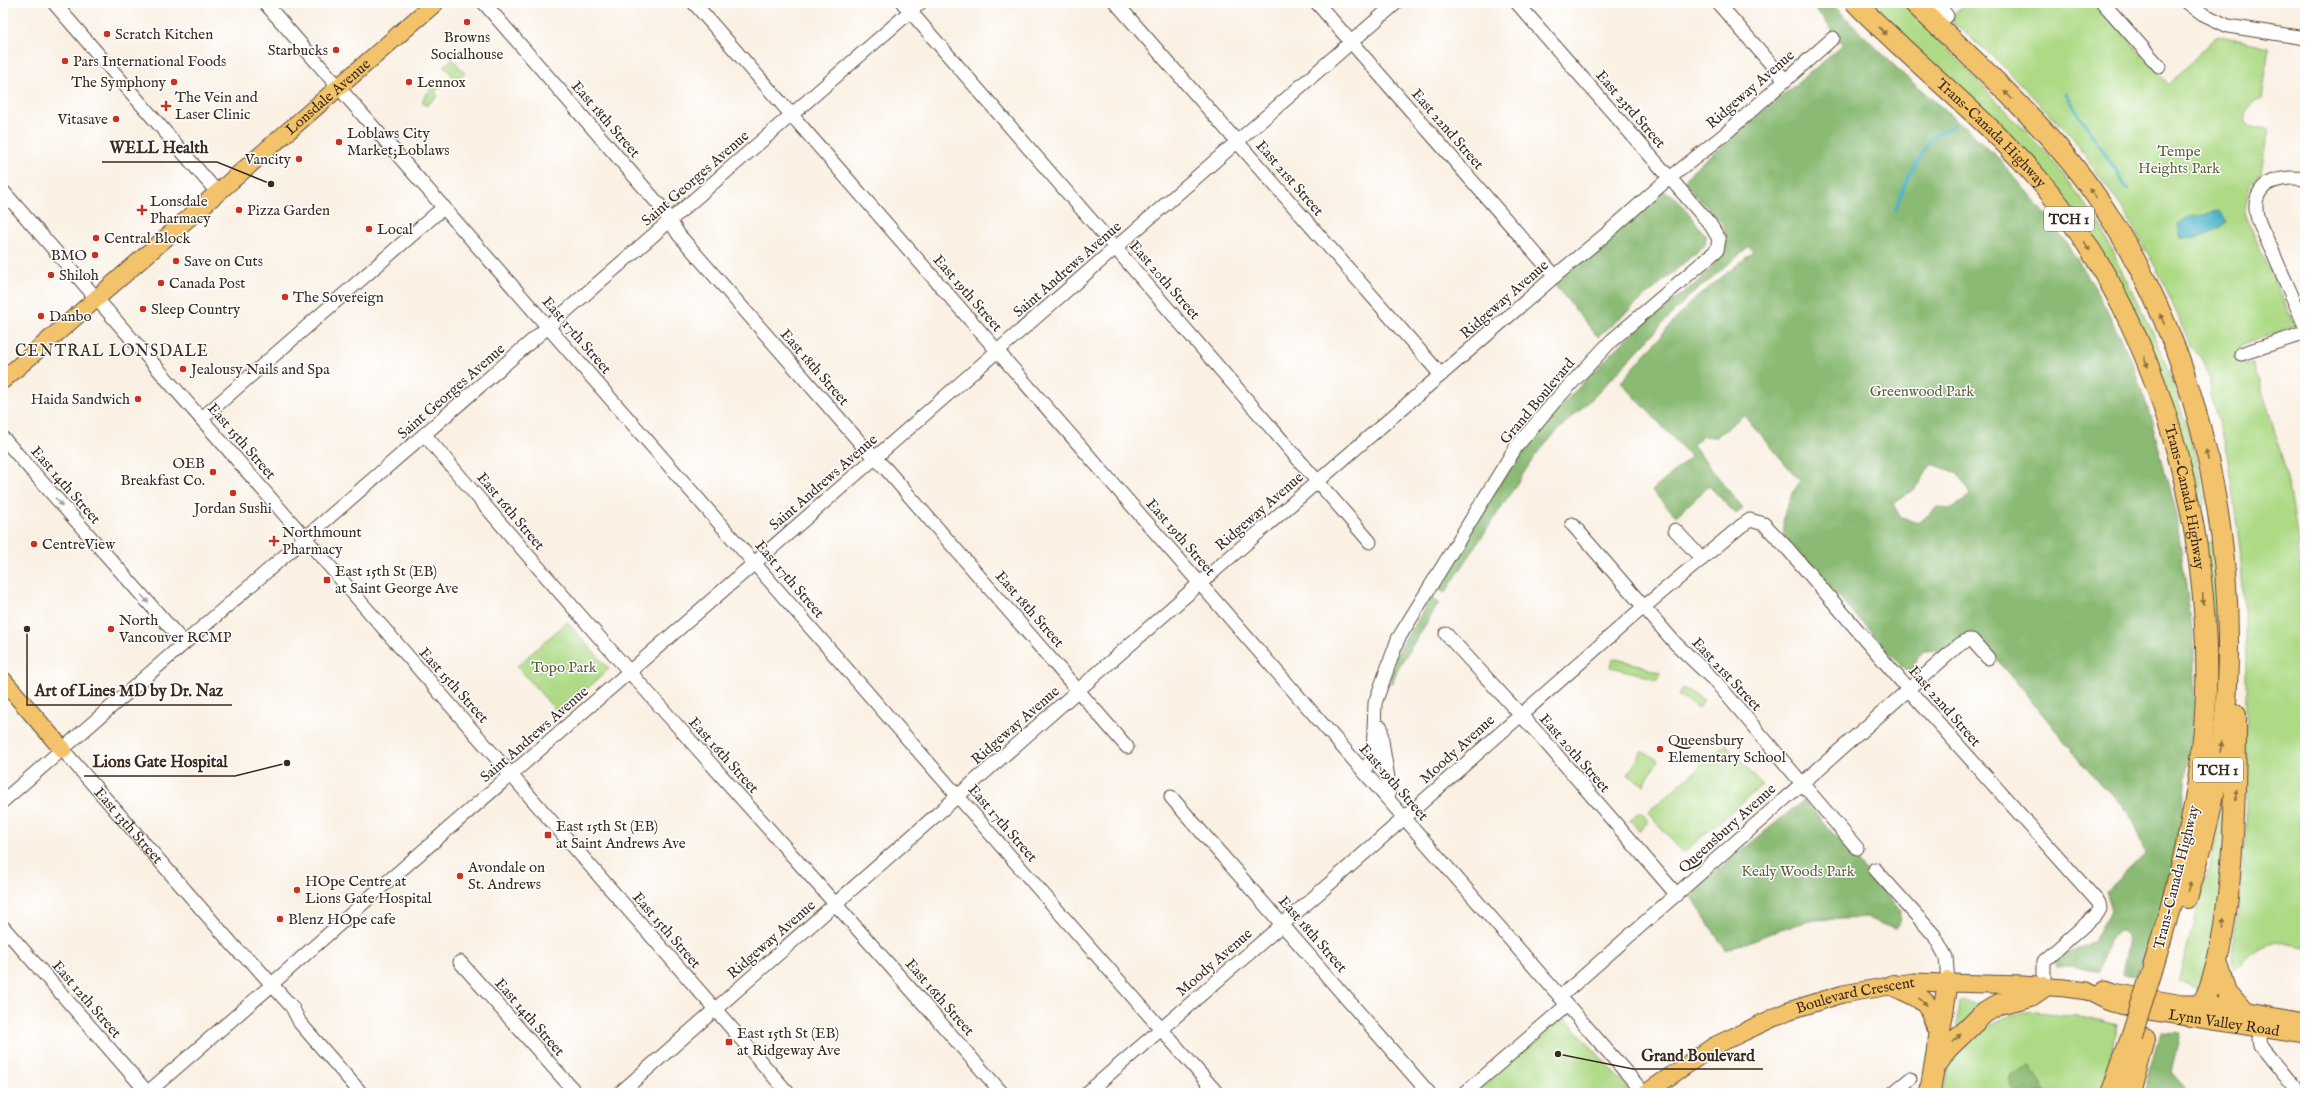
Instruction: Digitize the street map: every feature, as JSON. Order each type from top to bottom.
[{"type":"highway","name":"Trans-Canada Highway","points":[[1914,3],[2055,144],[2095,195],[2134,259],[2165,326],[2191,395],[2208,458],[2224,556],[2227,592],[2228,659],[2222,739],[2202,847],[2151,990]]},
{"type":"highway","name":"Trans-Canada Highway","points":[[1859,7],[1998,136],[2024,162],[2067,215],[2086,244],[2121,307],[2149,370],[2172,437],[2188,497],[2199,560],[2205,631],[2206,701],[2199,775],[2191,823],[2179,878],[2151,990],[2138,1036],[2117,1093]]},
{"type":"highway","points":[[2197,1011],[2217,962],[2230,874],[2236,791],[2236,667],[2224,556]]},
{"type":"highway","points":[[2217,962],[2227,992],[2244,1012]]},
{"type":"highway","points":[[1930,1093],[1948,982]]},
{"type":"highway","points":[[1893,985],[1921,999],[1931,1011],[1940,1032]]},
{"type":"highway","points":[[1934,1069],[1951,1045],[1983,1014],[1999,1004],[2031,996],[2044,987]]},
{"type":"highway","name":"Trans-Canada Highway","points":[[2130,1093],[2138,1036]]},
{"type":"highway","points":[[2111,1093],[2138,1036]]},
{"type":"main road","name":"Lonsdale Avenue","points":[[3,380],[217,192],[436,3]]},
{"type":"main road","name":"East 13th Street","points":[[3,680],[63,750]]},
{"type":"main road","name":"Boulevard Crescent","points":[[1645,1093],[1714,1046],[1762,1022],[1820,1000],[1893,985],[1913,982],[1948,982],[2094,990],[2111,1003],[2151,990]]},
{"type":"main road","name":"Lynn Valley Road","points":[[2151,990],[2197,1011],[2263,1022],[2305,1035]]},
{"type":"main road","name":"Lynn Valley Road","points":[[2197,1011],[2244,1012],[2263,1022],[2305,1022]]},
{"type":"street","points":[[54,3],[217,192]]},
{"type":"street","name":"East 17th Street","points":[[265,3],[1217,1093]]},
{"type":"street","name":"East 18th Street","points":[[484,3],[661,207],[679,235],[1128,746]]},
{"type":"street","name":"East 19th Street","points":[[694,3],[1645,1093]]},
{"type":"street","name":"East 21st Street","points":[[1116,3],[1441,375]]},
{"type":"street","name":"East 22nd Street","points":[[1317,3],[1555,276]]},
{"type":"street","name":"Saint Andrews Avenue","points":[[147,1093],[269,987],[386,882],[512,775],[1396,3]]},
{"type":"street","name":"East 23rd Street","points":[[1517,3],[1710,224],[1719,239]]},
{"type":"street","points":[[1718,3],[1785,80]]},
{"type":"street","points":[[1937,3],[1947,16]]},
{"type":"street","points":[[2103,3],[2159,66]]},
{"type":"street","points":[[2188,3],[2203,14],[2228,26],[2305,38]]},
{"type":"street","name":"Saint Georges Avenue","points":[[3,801],[305,540],[548,326],[670,221],[792,114],[911,6]]},
{"type":"street","name":"East 20th Street","points":[[911,6],[1116,248],[1370,542]]},
{"type":"street","name":"Ridgeway Avenue","points":[[620,1093],[1318,481],[1555,276],[1605,235],[1670,178],[1725,134],[1833,38]]},
{"type":"street","points":[[2305,179],[2286,177],[2271,182],[2261,191],[2256,204],[2256,212],[2305,326]]},
{"type":"street","name":"East 15th Street","points":[[3,191],[305,540],[512,775],[788,1093]]},
{"type":"street","points":[[201,419],[444,207]]},
{"type":"street","name":"Grand Boulevard","points":[[1363,771],[1373,758],[1374,709],[1398,639],[1408,620],[1516,447],[1555,401],[1611,341],[1717,250],[1719,239]]},
{"type":"street","points":[[2241,354],[2305,333]]},
{"type":"street","name":"East 16th Street","points":[[425,435],[630,672],[836,903],[1002,1093]]},
{"type":"street","name":"East 14th Street","points":[[3,438],[184,643]]},
{"type":"street","name":"Moody Avenue","points":[[1086,1093],[1283,924],[1520,715],[1741,526],[1750,520],[1764,524]]},
{"type":"street","name":"East 21st Street","points":[[1572,524],[1675,643],[1714,681],[1857,848]]},
{"type":"street","name":"East 22nd Street","points":[[1764,524],[2098,903],[2100,909],[2044,961],[2044,987]]},
{"type":"street","points":[[1676,530],[1702,559]]},
{"type":"street","name":"East 20th Street","points":[[1446,634],[1520,715],[1677,895]]},
{"type":"street","name":"Queensbury Avenue","points":[[1466,1093],[1703,869],[1908,689],[1968,640],[1975,643],[1988,658]]},
{"type":"street","name":"Grand Boulevard","points":[[1384,679],[1381,740],[1390,786],[1388,799]]},
{"type":"street","name":"East 13th Street","points":[[63,750],[238,952],[246,966],[269,987],[286,1012],[300,1022],[361,1093]]},
{"type":"street","name":"East 18th Street","points":[[1171,797],[1429,1093]]},
{"type":"street","points":[[1875,869],[1934,935],[1946,957],[1948,982]]},
{"type":"street","name":"East 12th Street","points":[[3,927],[147,1093]]},
{"type":"street","name":"East 14th Street","points":[[460,962],[576,1093]]},
{"type":"street","points":[[2263,1022],[2262,1046],[2299,1093]]},
{"type":"street","points":[[1893,1093],[1910,1079]]},
{"type":"green space","name":"Greenwood Park","points":[[1811,3],[1831,3],[1906,77],[1964,126],[1997,157],[2039,206],[2075,256],[2104,305],[2132,362],[2151,418],[2176,515],[2194,642],[2194,702],[2177,858],[2168,907],[2141,963],[2137,976],[2122,974],[2128,944],[2127,934],[2122,930],[2112,937],[2106,947],[2099,972],[2072,965],[2056,967],[2054,960],[2094,941],[2112,910],[2106,891],[2146,853],[2130,815],[2124,807],[2101,786],[2009,673],[1975,636],[1940,654],[1936,650],[1924,651],[1918,657],[1914,669],[1906,670],[1786,539],[1783,523],[1784,516],[1786,508],[1800,481],[1744,415],[1716,437],[1702,436],[1693,445],[1743,509],[1736,514],[1709,486],[1676,516],[1652,491],[1691,457],[1621,382],[1690,303],[1753,252],[1749,247],[1686,299],[1595,396],[1559,429],[1535,456],[1445,593],[1436,588],[1518,451],[1599,366],[1639,327],[1700,280],[1724,253],[1726,233],[1723,225],[1687,186],[1685,180],[1694,169],[1843,44]],"holes":[[[1932,464],[1958,473],[1971,496],[1952,508],[1937,507],[1919,523],[1901,518],[1893,504],[1918,485]]]},
{"type":"green space","points":[[1867,3],[1904,3],[2049,156],[2100,225],[2165,360],[2192,443],[2205,498],[2204,504],[2200,505],[2080,226]]},
{"type":"green space","name":"Tempe Heights Park","points":[[1966,3],[2096,3],[2169,85],[2217,35],[2269,47],[2262,99],[2254,102],[2246,113],[2246,122],[2251,127],[2268,129],[2261,172],[2250,185],[2244,213],[2295,326],[2240,346],[2247,365],[2253,363],[2277,441],[2292,501],[2299,557],[2305,664],[2305,806],[2298,813],[2299,824],[2305,830],[2305,947],[2276,942],[2253,953],[2236,969],[2232,962],[2232,947],[2239,905],[2246,832],[2246,637],[2240,548],[2226,446],[2210,395],[2210,378],[2201,358],[2190,345],[2162,279],[2126,214],[2073,138],[1997,60],[1950,20]]},
{"type":"green space","points":[[452,58],[465,73],[457,81],[444,66]]},
{"type":"green space","points":[[442,81],[444,84],[435,92],[438,96],[426,106],[423,103],[423,99],[434,85]]},
{"type":"green space","points":[[1661,191],[1667,192],[1673,196],[1686,209],[1706,237],[1705,245],[1598,337],[1554,284]]},
{"type":"green space","points":[[2205,542],[2213,542],[2216,558],[2220,715],[2211,713]]},
{"type":"green space","points":[[1431,598],[1439,603],[1398,668],[1393,682],[1390,683],[1397,652]]},
{"type":"green space","name":"Topo Park","points":[[567,622],[609,669],[559,714],[517,666]]},
{"type":"green space","points":[[1613,658],[1660,673],[1657,681],[1639,674],[1611,667]]},
{"type":"green space","points":[[1683,688],[1704,700],[1699,708],[1678,696]]},
{"type":"green space","points":[[1726,744],[1762,785],[1683,853],[1648,812]]},
{"type":"green space","points":[[1642,751],[1658,760],[1644,785],[1628,775]]},
{"type":"green space","points":[[2224,794],[2232,795],[2227,857],[2206,971],[2200,989],[2178,981],[2217,836]]},
{"type":"green space","name":"Kealy Woods Park","points":[[1804,800],[1900,911],[1899,925],[1894,929],[1867,918],[1813,920],[1781,929],[1726,951],[1689,893]]},
{"type":"green space","points":[[1640,811],[1649,821],[1639,831],[1630,820]]},
{"type":"green space","points":[[1959,1001],[1985,1005],[1956,1030]]},
{"type":"green space","points":[[2038,1012],[2086,1017],[2117,1025],[2113,1050],[2101,1093],[1943,1093],[1945,1079],[1950,1066],[1957,1054],[1976,1035],[1987,1027],[2013,1015]]},
{"type":"green space","points":[[1560,1018],[1565,1018],[1569,1022],[1626,1086],[1628,1093],[1473,1093]]},
{"type":"green space","points":[[2161,1032],[2180,1033],[2171,1072],[2186,1089],[2182,1093],[2144,1093]]},
{"type":"green space","points":[[2031,1065],[2045,1092],[2013,1093],[2010,1076]]},
{"type":"water","points":[[2220,211],[2227,222],[2222,226],[2199,236],[2187,238],[2181,237],[2178,225],[2191,216]]},
{"type":"waterway","points":[[2065,93],[2128,190]]},
{"type":"waterway","points":[[1895,210],[1908,178],[1932,137],[1955,124]]},
{"type":"place","name":"Browns Socialhouse","points":[[467,22]]},
{"type":"place","name":"Scratch Kitchen","points":[[107,34]]},
{"type":"place","name":"Starbucks","points":[[336,50]]},
{"type":"place","name":"Pars International Foods","points":[[65,61]]},
{"type":"place","name":"The Symphony","points":[[174,82]]},
{"type":"place","name":"Lennox","points":[[409,82]]},
{"type":"place","name":"The Vein and Laser Clinic","points":[[166,106]]},
{"type":"place","name":"Vitasave","points":[[116,119]]},
{"type":"place","name":"Loblaws City Market;Loblaws","points":[[339,142]]},
{"type":"place","name":"Vancity","points":[[299,159]]},
{"type":"place","name":"WELL Health","points":[[271,184]]},
{"type":"place","name":"Lonsdale Pharmacy","points":[[142,210]]},
{"type":"place","name":"Pizza Garden","points":[[239,210]]},
{"type":"place","name":"Local","points":[[369,229]]},
{"type":"place","name":"Central Block","points":[[96,238]]},
{"type":"place","name":"BMO","points":[[95,255]]},
{"type":"place","name":"Save on Cuts","points":[[176,261]]},
{"type":"place","name":"Shiloh","points":[[51,275]]},
{"type":"place","name":"Canada Post","points":[[161,283]]},
{"type":"place","name":"The Sovereign","points":[[285,297]]},
{"type":"place","name":"Sleep Country","points":[[143,309]]},
{"type":"place","name":"Danbo","points":[[41,316]]},
{"type":"place","name":"Jealousy Nails and Spa","points":[[183,369]]},
{"type":"place","name":"Haida Sandwich","points":[[138,399]]},
{"type":"place","name":"OEB Breakfast Co.","points":[[213,472]]},
{"type":"place","name":"Jordan Sushi","points":[[233,493]]},
{"type":"place","name":"Northmount Pharmacy","points":[[274,541]]},
{"type":"place","name":"CentreView","points":[[34,544]]},
{"type":"place","name":"East 15th St (EB) at Saint George Ave","points":[[327,580]]},
{"type":"place","name":"Art of Lines MD by Dr. Naz","points":[[27,629]]},
{"type":"place","name":"North Vancouver RCMP","points":[[111,629]]},
{"type":"place","name":"Queensbury Elementary School","points":[[1660,749]]},
{"type":"place","name":"Lions Gate Hospital","points":[[287,763]]},
{"type":"place","name":"East 15th St (EB) at Saint Andrews Ave","points":[[548,835]]},
{"type":"place","name":"Avondale on St. Andrews","points":[[460,876]]},
{"type":"place","name":"HOpe Centre at Lions Gate Hospital","points":[[297,890]]},
{"type":"place","name":"Blenz HOpe cafe","points":[[280,919]]},
{"type":"place","name":"East 15th St (EB) at Ridgeway Ave","points":[[729,1042]]},
{"type":"place","name":"Grand Boulevard","points":[[1558,1054]]},
{"type":"district","name":"CENTRAL LONSDALE","points":[[112,350]]}]
